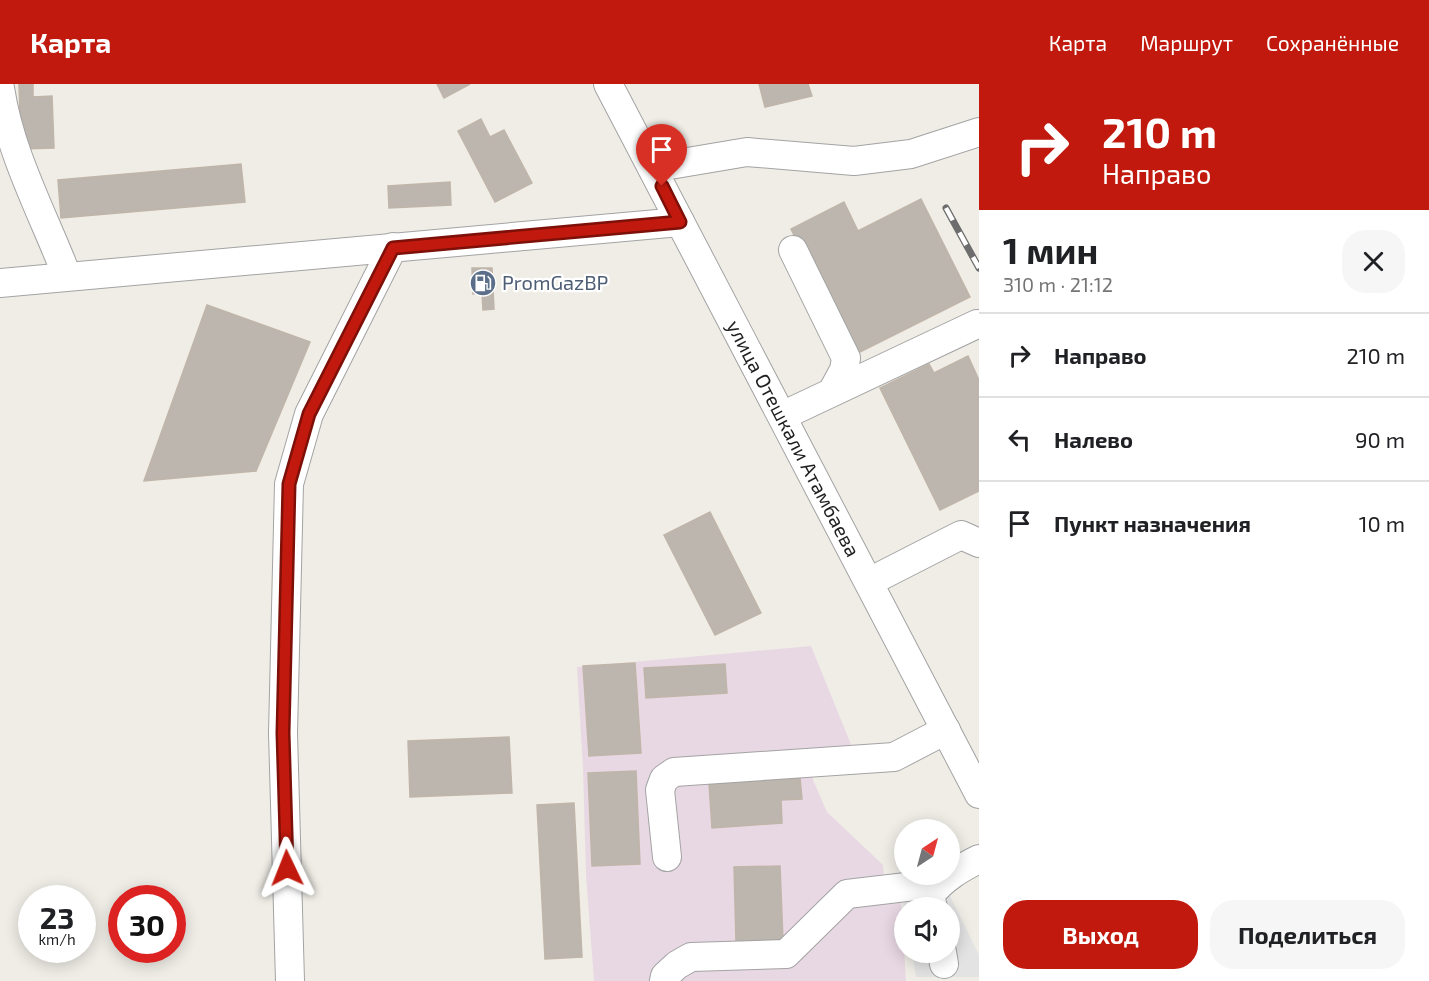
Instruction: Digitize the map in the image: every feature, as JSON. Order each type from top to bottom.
[{"type":"street","name":"улица Отешкали Атамбаева","points":[[608,84],[979,794]]},
{"type":"street","points":[[0,88],[19,161],[67,276]]},
{"type":"street","points":[[652,168],[747,152],[854,161],[911,154],[979,132]]},
{"type":"street","points":[[0,283],[680,222]]},
{"type":"street","points":[[291,981],[283,733],[289,484],[309,414],[393,248]]},
{"type":"street","points":[[794,250],[846,358],[844,370],[832,392]]},
{"type":"street","points":[[782,416],[977,324]]},
{"type":"street","points":[[869,582],[961,535],[979,543]]},
{"type":"street","points":[[667,857],[660,790],[664,779],[674,772],[894,757],[946,730]]},
{"type":"street","points":[[664,981],[665,976],[677,965],[691,957],[786,954],[847,894],[936,895],[953,872],[979,859]]},
{"type":"shaded area","points":[[811,646],[852,747],[811,750],[813,780],[827,812],[883,865],[886,903],[894,902],[894,963],[905,963],[906,981],[594,981],[586,875],[577,667]]},
{"type":"shaded area","points":[[960,916],[979,955],[979,977],[916,977],[914,963],[960,963]]},
{"type":"building","points":[[19,84],[33,84],[33,97],[52,96],[54,148],[21,149]]},
{"type":"building","points":[[437,84],[470,84],[444,98]]},
{"type":"building","points":[[759,84],[808,84],[812,96],[765,107]]},
{"type":"building","points":[[481,119],[490,137],[504,130],[532,183],[495,202],[458,131]]},
{"type":"building","points":[[241,164],[245,202],[61,218],[58,180]]},
{"type":"building","points":[[450,182],[451,205],[389,208],[388,186]]},
{"type":"building","points":[[921,199],[970,297],[854,355],[791,229],[844,202],[858,231]]},
{"type":"building","points":[[472,268],[492,268],[494,309],[483,310],[482,293],[473,294]]},
{"type":"building","points":[[207,305],[310,342],[256,471],[144,481]]},
{"type":"building","points":[[968,356],[979,380],[979,491],[940,510],[880,388],[929,364],[934,373]]},
{"type":"building","points":[[710,512],[761,613],[715,635],[664,535]]},
{"type":"building","points":[[635,663],[641,753],[589,756],[583,666]]},
{"type":"building","points":[[725,664],[727,693],[646,698],[644,668]]},
{"type":"building","points":[[509,737],[512,793],[410,797],[408,741]]},
{"type":"building","points":[[636,771],[640,864],[592,866],[588,773]]},
{"type":"building","points":[[800,778],[802,799],[781,800],[782,823],[712,828],[709,784]]},
{"type":"building","points":[[574,803],[582,957],[545,959],[537,805]]},
{"type":"building","points":[[780,866],[783,941],[736,942],[734,867]]},
{"type":"railway","points":[[946,208],[979,268]]},
{"type":"place","name":"PromGazBP","points":[[483,283]]},
{"type":"route","points":[[287,868],[283,733],[289,484],[309,414],[393,248],[680,222],[662,186]]}]
